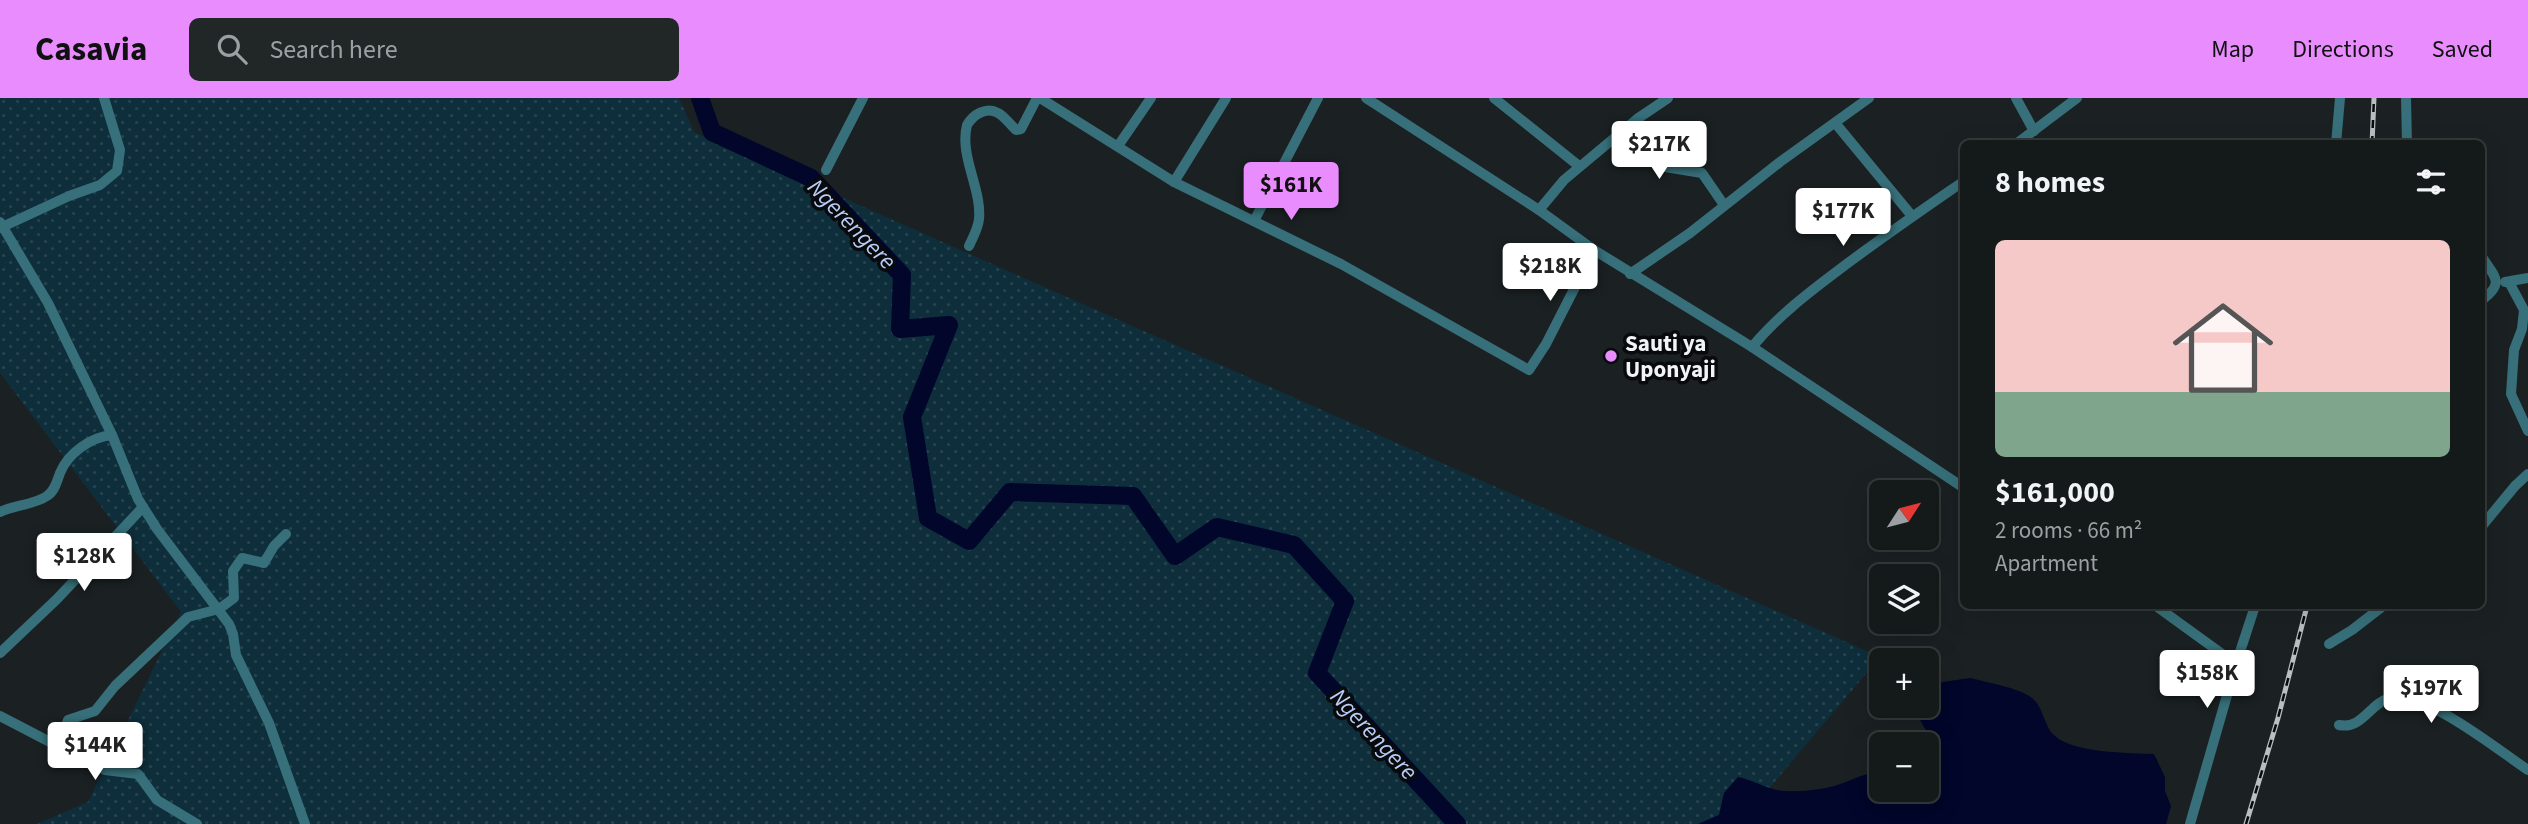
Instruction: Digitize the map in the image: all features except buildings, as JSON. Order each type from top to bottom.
[{"type":"street","points":[[104,98],[120,150],[117,171],[100,185],[1,226],[48,303],[143,507],[157,530],[219,609],[231,629],[236,655],[270,723],[305,824]]},
{"type":"street","points":[[826,170],[863,98]]},
{"type":"street","points":[[969,246],[979,214],[968,154],[967,125],[976,115],[988,111],[998,113],[1016,130],[1021,130],[1039,98],[1174,182],[1342,264],[1529,370],[1546,344],[1594,250]]},
{"type":"street","points":[[1118,146],[1151,98]]},
{"type":"street","points":[[1174,182],[1226,98]]},
{"type":"street","points":[[1254,221],[1318,98]]},
{"type":"street","points":[[1494,98],[1579,166]]},
{"type":"street","points":[[1539,209],[1579,166],[1668,98]]},
{"type":"street","points":[[1852,98],[1853,110]]},
{"type":"street","points":[[1630,274],[1690,233],[1780,162],[1869,98]]},
{"type":"street","points":[[2016,98],[2034,131]]},
{"type":"street","points":[[2022,140],[2077,98]]},
{"type":"street","points":[[2336,140],[2340,98]]},
{"type":"street","points":[[2406,98],[2407,140]]},
{"type":"street","points":[[1371,99],[1539,209],[1630,274],[1752,347],[1960,485]]},
{"type":"street","points":[[1836,124],[1912,215]]},
{"type":"street","points":[[1626,128],[1644,153],[1659,166],[1702,173],[1724,205]]},
{"type":"street","points":[[1752,347],[1787,309],[1912,215],[1960,184]]},
{"type":"street","points":[[2485,262],[2497,280],[2497,286],[2485,298]]},
{"type":"street","points":[[2497,280],[2509,282],[2528,278]]},
{"type":"street","points":[[2509,282],[2524,310],[2522,329],[2514,350],[2511,394],[2528,430]]},
{"type":"street","points":[[0,512],[44,499],[51,494],[61,469],[76,452],[99,436],[111,435]]},
{"type":"street","points":[[2485,522],[2528,474]]},
{"type":"street","points":[[0,653],[57,599],[143,507]]},
{"type":"street","points":[[58,746],[68,720],[95,710],[115,686],[188,617],[219,609],[233,598],[233,571],[242,558],[264,563],[274,546],[286,534]]},
{"type":"street","points":[[2160,609],[2236,664]]},
{"type":"street","points":[[2190,824],[2254,609]]},
{"type":"street","points":[[2329,645],[2379,609]]},
{"type":"street","points":[[2339,725],[2354,724],[2388,699],[2401,698],[2459,722],[2528,770]]},
{"type":"street","points":[[0,716],[105,769],[138,774],[157,800],[197,824]]},
{"type":"shaded area","points":[[0,98],[679,98],[694,132],[1869,652],[1869,670],[1739,824],[37,824],[88,802],[181,612],[0,373]]},
{"type":"water","points":[[1970,678],[2011,688],[2027,694],[2036,702],[2051,731],[2062,741],[2101,751],[2154,754],[2165,777],[2165,791],[2171,806],[2166,824],[1698,824],[1719,815],[1724,793],[1738,777],[1774,789],[1797,791],[1828,787],[1869,774],[1869,802],[1939,802],[1939,732],[1927,732],[1919,718],[1939,718],[1939,683]]},
{"type":"waterway","name":"Ngerengere","points":[[700,98],[712,132],[811,178],[902,275],[900,329],[949,325],[912,417],[928,518],[969,541],[1010,492],[1133,496],[1175,556],[1217,527],[1294,545],[1345,601],[1317,673],[1457,824]]},
{"type":"railway","points":[[2372,140],[2374,98]]},
{"type":"railway","points":[[2246,824],[2278,718],[2306,609]]},
{"type":"place","name":"Sauti ya Uponyaji","points":[[1611,356]]}]
